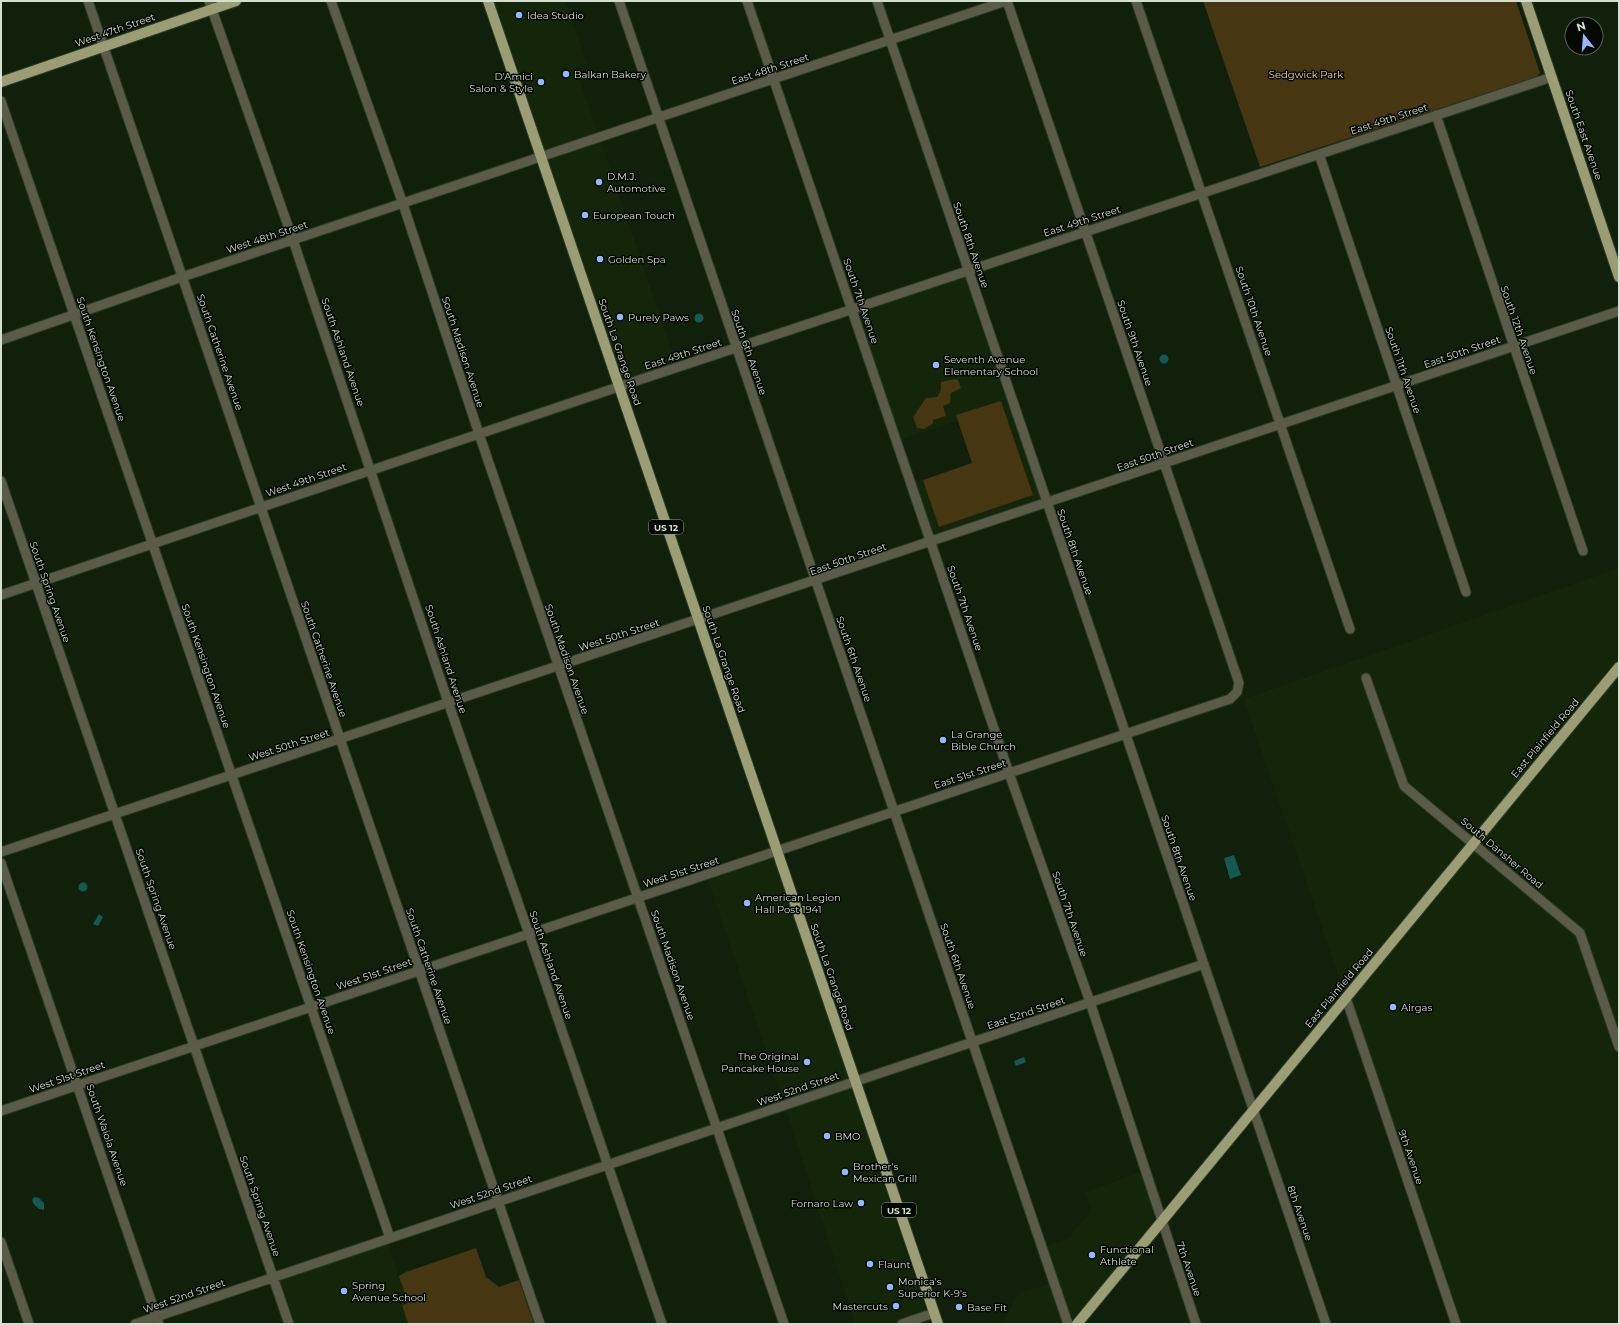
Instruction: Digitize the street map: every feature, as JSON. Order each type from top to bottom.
[{"type":"main road","name":"West 47th Street","points":[[1,82],[104,47],[211,5],[236,1]]},
{"type":"main road","name":"South La Grange Road","points":[[488,1],[938,1324]]},
{"type":"main road","name":"South East Avenue","points":[[1526,1],[1619,277]]},
{"type":"main road","name":"East Plainfield Road","points":[[1077,1324],[1619,667]]},
{"type":"street","name":"South Catherine Avenue","points":[[88,1],[540,1324]]},
{"type":"street","name":"South Madison Avenue","points":[[331,1],[403,204],[558,667],[784,1324]]},
{"type":"street","name":"South 6th Avenue","points":[[619,1],[1068,1324]]},
{"type":"street","name":"South 7th Avenue","points":[[748,1],[1009,773],[1090,1002],[1161,1222]]},
{"type":"street","name":"South 8th Avenue","points":[[877,1],[1254,1109]]},
{"type":"street","name":"East 48th Street","points":[[541,157],[1006,1]]},
{"type":"street","name":"South 9th Avenue","points":[[1006,1],[1239,683],[1237,692]]},
{"type":"street","name":"South 10th Avenue","points":[[1136,1],[1350,629]]},
{"type":"street","name":"South Ashland Avenue","points":[[211,5],[372,470],[448,702],[662,1324]]},
{"type":"street","name":"East 49th Street","points":[[619,387],[1552,77]]},
{"type":"street","name":"South Kensington Avenue","points":[[1,101],[390,1238]]},
{"type":"street","name":"South 12th Avenue","points":[[1436,115],[1583,551]]},
{"type":"street","name":"South 11th Avenue","points":[[1319,154],[1466,592]]},
{"type":"street","name":"West 48th Street","points":[[1,340],[182,277],[541,157]]},
{"type":"street","name":"East 50th Street","points":[[698,620],[1619,311]]},
{"type":"street","name":"West 49th Street","points":[[1,595],[619,387]]},
{"type":"street","name":"South Spring Avenue","points":[[1,481],[195,1046],[288,1324]]},
{"type":"street","name":"West 50th Street","points":[[1,852],[698,620]]},
{"type":"street","name":"South Dansher Road","points":[[1366,678],[1404,786],[1580,933],[1619,1047]]},
{"type":"street","name":"East 51st Street","points":[[776,851],[1230,699],[1237,692]]},
{"type":"street","name":"West 51st Street","points":[[1,1111],[776,851]]},
{"type":"street","name":"South Waiola Avenue","points":[[1,863],[158,1320]]},
{"type":"street","name":"East 52nd Street","points":[[855,1081],[1204,964]]},
{"type":"street","name":"9th Avenue","points":[[1346,998],[1456,1324]]},
{"type":"street","name":"West 52nd Street","points":[[135,1324],[158,1320],[272,1278],[855,1081]]},
{"type":"street","name":"8th Avenue","points":[[1254,1109],[1326,1324]]},
{"type":"street","name":"7th Avenue","points":[[1161,1222],[1196,1324]]},
{"type":"street","points":[[1,1242],[29,1324]]},
{"type":"street","points":[[902,1324],[934,1313]]},
{"type":"shaded area","points":[[493,1],[566,1],[587,65],[576,69],[677,366],[622,384]]},
{"type":"shaded area","name":"Seventh Avenue Elementary School","points":[[967,272],[1045,502],[932,540],[913,483],[972,463],[958,421],[899,440],[855,310]]},
{"type":"shaded area","points":[[1619,568],[1619,1324],[1451,1324],[1349,1024],[1343,990],[1244,699]]},
{"type":"shaded area","points":[[775,856],[930,1324],[855,1324],[785,1106],[707,878]]},
{"type":"shaded area","points":[[1141,1172],[1157,1220],[1072,1324],[1002,1324],[1019,1293],[1049,1284],[1036,1249],[1069,1238],[1092,1209],[1086,1192]]},
{"type":"shaded area","name":"Spring Avenue School","points":[[388,1244],[408,1303],[402,1305],[408,1324],[295,1324],[280,1280]]},
{"type":"green space","name":"Sedgwick Park","points":[[1203,1],[1516,1],[1540,73],[1536,77],[1260,167]]},
{"type":"green space","points":[[955,379],[958,380],[961,388],[951,393],[950,403],[943,406],[946,416],[933,420],[933,423],[924,429],[917,428],[913,417],[926,398],[937,397],[941,390],[941,382]]},
{"type":"green space","points":[[1001,401],[1033,495],[939,527],[923,480],[972,463],[956,415]]},
{"type":"green space","points":[[476,1248],[486,1277],[499,1287],[519,1280],[534,1324],[408,1324],[402,1305],[408,1303],[399,1276],[406,1272]]},
{"type":"water","points":[[699,313],[704,318],[699,323],[694,318]]},
{"type":"water","points":[[1164,354],[1169,359],[1164,364],[1159,359]]},
{"type":"water","points":[[1234,855],[1241,875],[1230,879],[1224,858]]},
{"type":"water","points":[[81,883],[85,883],[87,887],[85,891],[81,891],[79,889],[79,885]]},
{"type":"water","points":[[99,914],[103,917],[98,926],[93,924]]},
{"type":"water","points":[[1024,1057],[1026,1062],[1016,1066],[1014,1061]]},
{"type":"water","points":[[35,1197],[39,1198],[44,1203],[44,1210],[39,1209],[33,1203],[32,1199]]},
{"type":"place","name":"Idea Studio","points":[[519,15]]},
{"type":"place","name":"Balkan Bakery","points":[[566,74]]},
{"type":"place","name":"D'Amici Salon & Style","points":[[541,82]]},
{"type":"place","name":"D.M.J. Automotive","points":[[599,182]]},
{"type":"place","name":"European Touch","points":[[585,215]]},
{"type":"place","name":"Golden Spa","points":[[600,259]]},
{"type":"place","name":"Purely Paws","points":[[620,317]]},
{"type":"place","name":"Seventh Avenue Elementary School","points":[[936,365]]},
{"type":"place","name":"La Grange Bible Church","points":[[943,740]]},
{"type":"place","name":"American Legion Hall Post 1941","points":[[747,903]]},
{"type":"place","name":"Airgas","points":[[1393,1007]]},
{"type":"place","name":"The Original Pancake House","points":[[807,1062]]},
{"type":"place","name":"BMO","points":[[827,1136]]},
{"type":"place","name":"Brother's Mexican Grill","points":[[845,1172]]},
{"type":"place","name":"Fornaro Law","points":[[861,1203]]},
{"type":"place","name":"Functional Athlete","points":[[1092,1255]]},
{"type":"place","name":"Flaunt","points":[[870,1264]]},
{"type":"place","name":"Monica's Superior K-9's","points":[[890,1287]]},
{"type":"place","name":"Spring Avenue School","points":[[344,1291]]},
{"type":"place","name":"Mastercuts","points":[[896,1306]]},
{"type":"place","name":"Base Fit","points":[[959,1307]]}]
